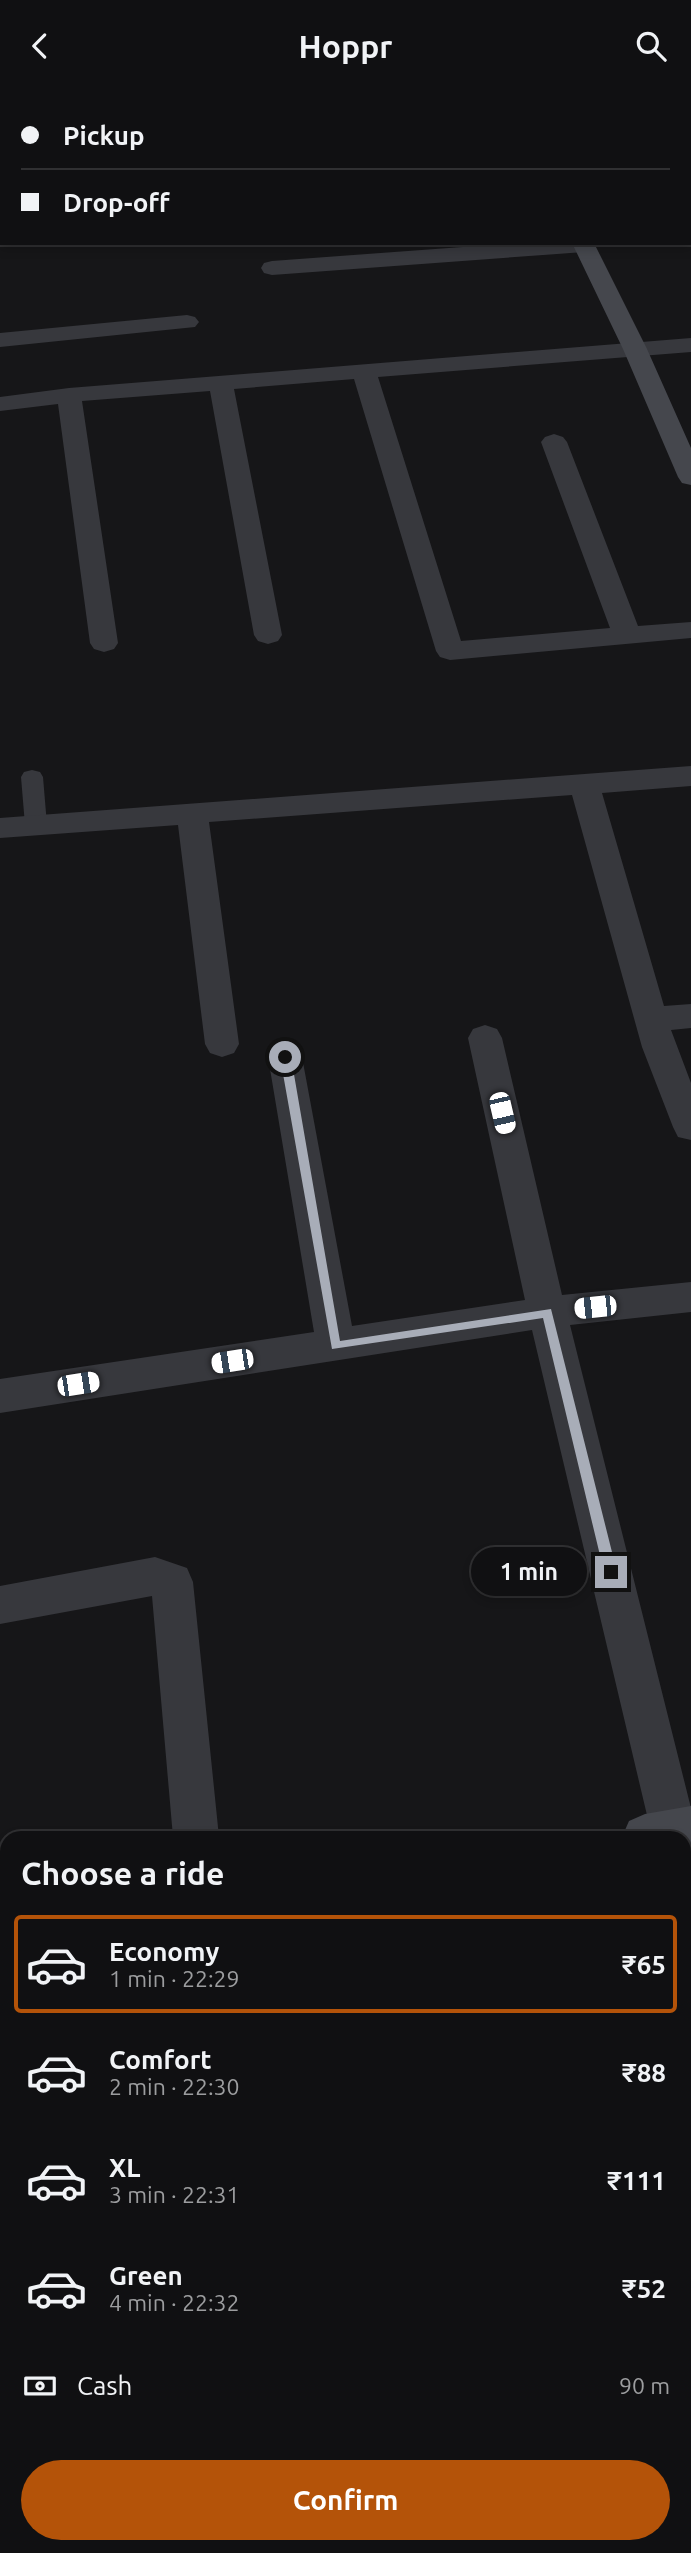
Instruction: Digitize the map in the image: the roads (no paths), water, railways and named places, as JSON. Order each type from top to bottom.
[{"type":"street","points":[[272,268],[570,245]]},
{"type":"street","points":[[583,245],[682,439],[691,477]]},
{"type":"street","points":[[0,340],[187,322]]},
{"type":"street","points":[[0,404],[69,395],[691,345]]},
{"type":"street","points":[[364,371],[450,651],[691,630]]},
{"type":"street","points":[[221,383],[268,635]]},
{"type":"street","points":[[69,395],[104,643]]},
{"type":"street","points":[[554,442],[627,635]]},
{"type":"street","points":[[0,828],[691,776]]},
{"type":"street","points":[[584,785],[651,1019],[691,1127]]},
{"type":"street","points":[[192,814],[222,1044]]},
{"type":"street","points":[[651,1019],[691,1016]]},
{"type":"street","points":[[485,1038],[670,1831]]},
{"type":"street","points":[[285,1057],[336,1346]]},
{"type":"street","points":[[0,1396],[547,1312],[691,1297]]},
{"type":"street","points":[[0,1605],[155,1576],[172,1582],[195,1831]]},
{"type":"lane","points":[[32,777],[36,825]]}]
